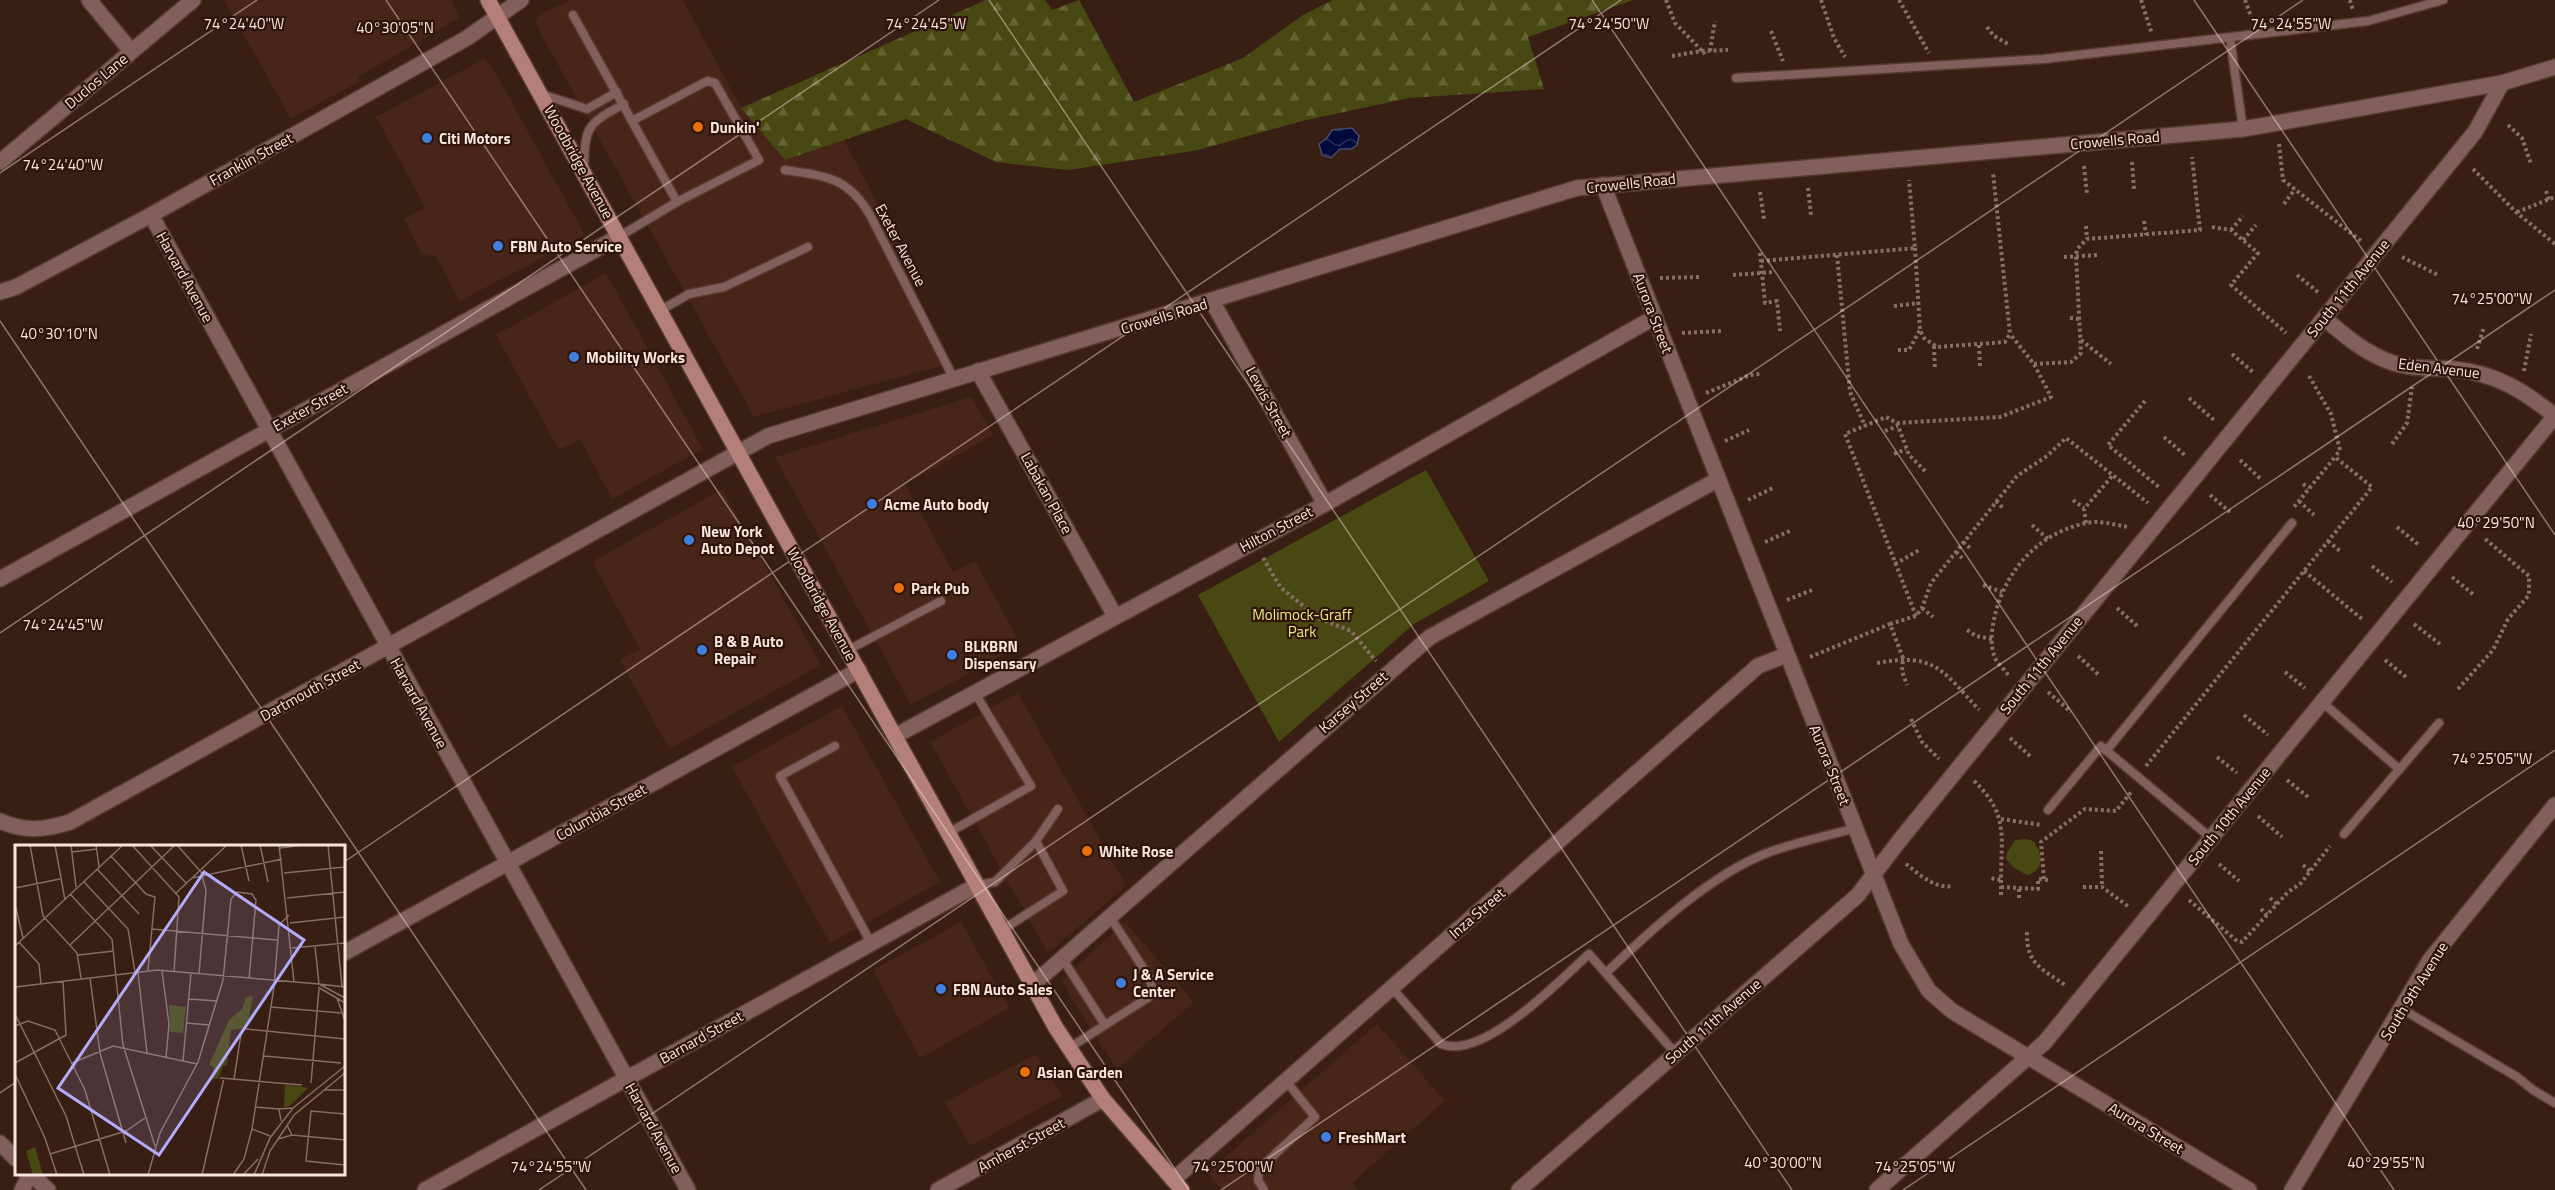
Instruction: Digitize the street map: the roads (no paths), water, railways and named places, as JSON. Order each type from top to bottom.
[{"type":"main road","name":"Woodbridge Avenue","points":[[488,0],[1032,985],[1069,1048],[1103,1099],[1178,1185]]},
{"type":"street","points":[[89,0],[131,51]]},
{"type":"street","name":"Duclos Lane","points":[[0,162],[193,0]]},
{"type":"street","name":"Franklin Street","points":[[0,292],[16,287],[151,215],[467,38],[522,0]]},
{"type":"street","name":"Crowells Road","points":[[739,452],[768,436],[1577,188],[2242,129],[2502,83],[2555,67]]},
{"type":"street","name":"South 11th Avenue","points":[[1519,1190],[1857,896],[2475,132],[2502,83]]},
{"type":"street","name":"Aurora Street","points":[[1603,184],[1717,480],[1901,944],[1929,991],[1975,1027],[2248,1190]]},
{"type":"street","name":"Harvard Avenue","points":[[151,215],[688,1190]]},
{"type":"street","name":"Exeter Street","points":[[0,579],[620,236]]},
{"type":"street","name":"Lewis Street","points":[[1212,301],[1325,504]]},
{"type":"street","name":"Hilton Street","points":[[895,736],[1325,504],[1655,317]]},
{"type":"street","name":"Eden Avenue","points":[[2324,318],[2359,347],[2394,363],[2476,372],[2494,377],[2531,396],[2555,416]]},
{"type":"street","name":"Labakan Place","points":[[978,371],[1115,616]]},
{"type":"street","name":"South 10th Avenue","points":[[1876,1190],[2045,1042],[2555,416]]},
{"type":"street","name":"Dartmouth Street","points":[[0,821],[31,830],[52,828],[70,822],[739,452]]},
{"type":"street","name":"Karsey Street","points":[[1032,985],[1430,637],[1717,480]]},
{"type":"street","name":"Inza Street","points":[[1178,1185],[1286,1081],[1758,666],[1786,655]]},
{"type":"street","name":"Columbia Street","points":[[345,952],[859,670]]},
{"type":"street","name":"South 9th Avenue","points":[[2292,1190],[2430,960],[2555,805]]},
{"type":"street","name":"Barnard Street","points":[[425,1190],[977,885]]},
{"type":"street","name":"Amherst Street","points":[[938,1190],[1103,1099]]},
{"type":"street","points":[[0,1143],[15,1158]]},
{"type":"street","points":[[22,1190],[30,1175]]},
{"type":"street","points":[[33,1175],[48,1190]]},
{"type":"lane","points":[[1736,78],[2021,61],[2230,38],[2368,21],[2443,0]]},
{"type":"lane","points":[[573,15],[677,202]]},
{"type":"lane","points":[[2230,38],[2242,129]]},
{"type":"lane","points":[[620,236],[677,202],[759,159],[715,83],[707,81],[632,121]]},
{"type":"lane","points":[[541,94],[586,108],[617,92]]},
{"type":"lane","points":[[584,171],[585,136],[598,118],[624,104]]},
{"type":"lane","name":"Exeter Avenue","points":[[785,170],[828,176],[854,191],[870,215],[954,379]]},
{"type":"lane","points":[[661,310],[689,294],[724,287],[808,248]]},
{"type":"lane","points":[[2106,751],[2292,523]]},
{"type":"lane","points":[[848,650],[941,600]]},
{"type":"lane","points":[[948,833],[1031,786],[975,693]]},
{"type":"lane","points":[[2322,702],[2399,769]]},
{"type":"lane","points":[[2344,834],[2439,723]]},
{"type":"lane","points":[[835,746],[780,776],[871,944]]},
{"type":"lane","points":[[2048,810],[2101,746],[2211,838]]},
{"type":"lane","points":[[977,885],[995,882],[1036,840],[1058,809]]},
{"type":"lane","points":[[1606,973],[1695,896],[1765,854],[1856,828]]},
{"type":"lane","points":[[1002,930],[1063,891],[1036,840]]},
{"type":"lane","points":[[1069,1048],[1149,997],[1153,991],[1149,977],[1110,917]]},
{"type":"lane","points":[[1392,988],[1441,1044],[1450,1047],[1464,1045],[1492,1033],[1520,1015],[1589,954],[1676,1054]]},
{"type":"lane","points":[[1062,958],[1105,1025]]},
{"type":"lane","points":[[2402,1009],[2517,1077],[2555,1103]]},
{"type":"lane","points":[[1264,1190],[1258,1180],[1259,1169],[1315,1117],[1286,1081]]},
{"type":"water","points":[[1352,128],[1359,136],[1357,145],[1351,149],[1340,149],[1331,158],[1322,155],[1319,144],[1332,130]]},
{"type":"place","name":"Dunkin'","points":[[698,127]]},
{"type":"place","name":"Citi Motors","points":[[427,138]]},
{"type":"place","name":"FBN Auto Service","points":[[498,246]]},
{"type":"place","name":"Mobility Works","points":[[574,357]]},
{"type":"place","name":"Acme Auto body","points":[[872,504]]},
{"type":"place","name":"New York Auto Depot","points":[[689,540]]},
{"type":"place","name":"Park Pub","points":[[899,588]]},
{"type":"place","name":"B & B Auto Repair","points":[[702,650]]},
{"type":"place","name":"BLKBRN Dispensary","points":[[952,655]]},
{"type":"place","name":"White Rose","points":[[1087,851]]},
{"type":"place","name":"J & A Service Center","points":[[1121,983]]},
{"type":"place","name":"FBN Auto Sales","points":[[941,989]]},
{"type":"place","name":"Asian Garden","points":[[1025,1072]]},
{"type":"place","name":"FreshMart","points":[[1326,1137]]},
{"type":"park label","name":"Molimock-Graff Park","points":[[1302,622]]}]
